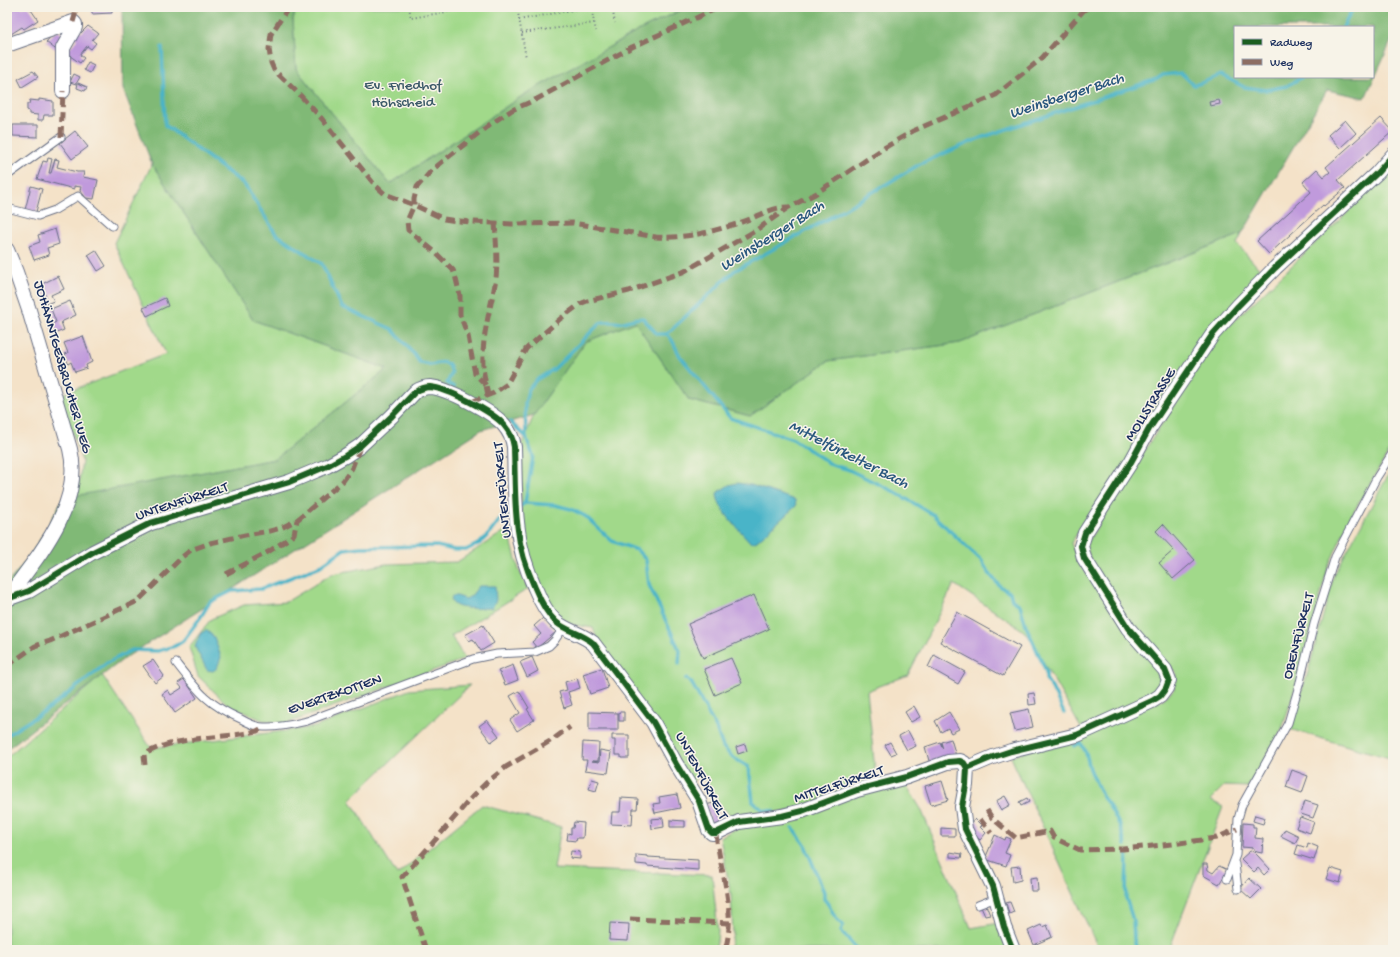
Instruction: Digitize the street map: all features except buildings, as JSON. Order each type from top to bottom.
[{"type":"street","points":[[7,45],[73,22],[75,24],[74,27],[63,48],[63,91]]},
{"type":"street","name":"MOLLSTRASSE","points":[[967,768],[1011,751],[1077,735],[1152,701],[1160,696],[1166,688],[1169,680],[1168,675],[1128,628],[1090,570],[1084,558],[1082,540],[1131,462],[1149,429],[1212,334],[1275,268],[1377,173],[1393,155]]},
{"type":"street","name":"JOHÄNNTGESBRUCHER WEG","points":[[7,250],[29,310],[73,464],[69,492],[61,517],[43,550],[7,599]]},
{"type":"street","name":"UNTENFÜRKELT","points":[[7,599],[29,591],[93,552],[152,523],[289,482],[327,466],[360,446],[392,416],[410,396],[422,388],[435,388],[487,410],[503,423],[511,434],[514,447],[516,520],[525,560],[538,596],[546,610],[556,622],[586,637],[593,643],[630,691],[653,722],[676,764],[694,791],[699,801],[707,827],[712,833],[716,833]]},
{"type":"street","name":"MITTELFÜRKELT","points":[[716,833],[739,822],[782,816],[802,811],[844,794],[907,777],[948,762],[960,761],[967,768]]},
{"type":"street","points":[[967,768],[962,807],[965,829],[993,886],[1004,927],[1014,950]]},
{"type":"lane","points":[[7,176],[61,137]]},
{"type":"lane","points":[[7,208],[38,216],[55,210],[78,196],[112,226]]},
{"type":"lane","name":"OBENFÜRKELT","points":[[1234,862],[1237,829],[1242,805],[1288,723],[1300,682],[1312,630],[1335,557],[1370,489],[1393,452]]},
{"type":"lane","name":"EVERTZKOTTEN","points":[[176,663],[199,692],[211,703],[240,719],[264,727],[283,726],[307,721],[473,660],[497,654],[535,652],[549,646],[564,627]]},
{"type":"lane","points":[[1227,879],[1234,862]]},
{"type":"lane","points":[[1234,862],[1238,889]]},
{"type":"lane","points":[[978,905],[996,898]]},
{"type":"path","points":[[409,7],[411,18],[476,7]]},
{"type":"path","points":[[517,7],[526,58]]},
{"type":"path","points":[[520,20],[590,7],[596,31]]},
{"type":"path","points":[[612,7],[615,23]]},
{"type":"path","points":[[522,33],[594,23]]},
{"type":"green space","points":[[122,7],[297,7],[293,19],[296,69],[390,184],[525,94],[638,31],[687,7],[1393,7],[1393,37],[1365,98],[1327,90],[1242,234],[960,343],[828,361],[750,416],[689,400],[635,322],[585,342],[534,415],[481,430],[125,658],[7,749],[7,583],[24,564],[45,532],[63,498],[275,459],[387,369],[253,320],[152,164],[123,89]]},
{"type":"green space","name":"Ev. Friedhof Höhscheid","points":[[297,7],[687,7],[638,31],[525,94],[390,184],[296,69],[293,19]]},
{"type":"green space","points":[[1393,162],[1393,445],[1351,516],[1328,567],[1298,679],[1282,729],[1248,787],[1224,786],[1210,800],[1223,807],[1169,950],[1099,950],[1011,757],[1162,700],[1174,689],[1176,673],[1130,626],[1092,565],[1086,545],[1218,336],[1344,216]]},
{"type":"green space","points":[[152,164],[253,320],[387,369],[275,459],[77,496],[82,461],[60,395],[166,354],[114,243]]},
{"type":"green space","points":[[1242,234],[1237,244],[1263,273],[1071,543],[1078,562],[1162,675],[1160,691],[1081,728],[1028,635],[954,584],[908,675],[867,691],[876,781],[794,810],[737,821],[720,805],[702,774],[691,782],[597,639],[593,628],[569,624],[554,611],[541,592],[532,567],[521,512],[521,446],[534,415],[585,342],[635,322],[689,400],[750,416],[828,361],[960,343]]},
{"type":"green space","points":[[1393,466],[1393,759],[1289,729],[1308,672],[1334,575]]},
{"type":"green space","points":[[508,529],[519,570],[528,589],[451,636],[465,659],[285,724],[262,720],[227,704],[198,676],[189,647],[211,619],[244,605],[286,602],[332,574],[386,564],[457,562]]},
{"type":"green space","points":[[102,675],[151,748],[315,727],[409,690],[470,685],[350,800],[397,875],[482,805],[561,827],[554,869],[712,875],[718,932],[716,950],[7,950],[7,757]]},
{"type":"green space","points":[[905,783],[921,809],[971,928],[999,923],[1010,950],[729,950],[733,934],[731,895],[720,837],[737,828],[862,791]]},
{"type":"water","points":[[737,483],[751,485],[795,500],[796,506],[757,541],[751,543],[730,519],[718,499],[717,493],[729,485]]},
{"type":"water","points":[[479,586],[495,586],[496,600],[492,608],[466,608],[454,605],[452,596],[466,599],[471,596]]},
{"type":"water","points":[[206,630],[214,637],[221,657],[217,668],[213,671],[207,670],[195,647],[200,634]]},
{"type":"waterway","name":"Weinsberger Bach","points":[[1344,26],[1354,7]]},
{"type":"waterway","points":[[162,47],[165,125],[244,184],[276,234],[322,264],[342,307],[392,329],[420,363],[431,365],[443,362],[449,365],[452,373],[447,383],[454,387]]},
{"type":"waterway","name":"Weinsberger Bach","points":[[519,507],[525,503],[533,456],[526,437],[525,404],[528,390],[536,380],[554,369],[600,323],[623,322],[643,318],[657,334],[667,334],[734,271],[831,217],[920,164],[980,138],[1157,79],[1163,75],[1181,73],[1194,85],[1221,75],[1244,87],[1266,90],[1287,86],[1300,78]]},
{"type":"waterway","name":"Mittelfürkelter Bach","points":[[667,334],[672,340],[680,356],[730,418],[793,439],[832,465],[847,469],[893,491],[932,514],[982,561],[1002,588],[1010,592],[1012,600],[1020,605],[1026,626],[1046,671],[1046,679],[1064,713]]},
{"type":"waterway","points":[[510,422],[526,437]]},
{"type":"waterway","points":[[525,503],[555,505],[571,509],[585,516],[612,541],[637,550],[646,560],[649,585],[680,651],[679,664]]},
{"type":"waterway","name":"Weinsberger Bach","points":[[7,735],[51,707],[107,663],[132,650],[158,651],[175,646],[183,641],[210,602],[232,591],[261,589],[320,566],[344,549],[361,547],[437,546],[454,550],[466,550],[480,543],[502,517],[512,511]]},
{"type":"waterway","points":[[686,679],[691,682],[716,728],[723,747],[732,757],[749,767],[753,802],[763,810],[773,811]]},
{"type":"waterway","name":"Mittelfürkelter Bach","points":[[1074,746],[1081,743],[1086,753],[1090,769],[1102,796],[1120,826],[1125,845]]},
{"type":"waterway","points":[[793,828],[805,845],[824,892],[824,899],[839,922],[843,925],[841,931],[858,950]]},
{"type":"waterway","name":"Mittelfürkelter Bach","points":[[1127,853],[1126,898],[1133,920],[1134,939],[1137,950]]},
{"type":"marked path","points":[[73,22],[76,7]]},
{"type":"marked path","points":[[289,7],[271,34],[269,49],[271,63],[274,70],[322,119],[374,184],[385,194],[444,219],[512,224],[573,223],[656,237],[680,237],[716,230],[750,219],[773,209],[788,207]]},
{"type":"marked path","points":[[486,385],[475,374],[468,336],[460,315],[460,296],[453,270],[435,252],[408,230],[407,221],[414,205],[417,187],[432,170],[489,125],[512,110],[537,99],[632,47],[720,7]]},
{"type":"marked path","points":[[471,402],[494,393],[507,384],[526,349],[560,319],[580,304],[629,291],[683,272],[755,231],[789,207],[815,194],[884,148],[913,131],[996,95],[1042,58],[1088,7]]},
{"type":"marked path","points":[[61,137],[63,91]]},
{"type":"marked path","points":[[488,396],[483,367],[483,347],[496,278],[497,257],[495,222]]},
{"type":"marked path","points":[[7,666],[35,646],[50,641],[138,601],[191,550],[210,543],[281,528],[297,520],[343,481],[352,468],[360,447]]},
{"type":"marked path","points":[[226,574],[268,552],[291,537],[294,534],[297,520]]},
{"type":"marked path","points":[[145,765],[144,755],[167,745],[180,741],[248,733],[257,731],[264,727]]},
{"type":"marked path","points":[[426,950],[402,877],[486,783],[506,767],[552,740],[570,727]]},
{"type":"marked path","points":[[987,810],[992,818],[1016,838],[1050,831],[1054,838],[1080,850],[1123,849],[1172,844],[1216,838],[1237,829]]},
{"type":"marked path","points":[[980,819],[991,833]]},
{"type":"marked path","points":[[716,833],[728,906],[729,921],[725,950]]},
{"type":"marked path","points":[[630,919],[730,923]]},
{"type":"cycle path","points":[[967,768],[1011,751],[1077,735],[1152,701],[1160,696],[1166,688],[1169,680],[1165,670],[1128,628],[1084,558],[1081,546],[1085,533],[1131,462],[1149,429],[1213,334],[1275,268],[1377,173],[1393,155]]},
{"type":"cycle path","points":[[7,599],[29,591],[93,552],[151,523],[289,482],[327,466],[360,446],[415,392],[426,387],[438,388],[458,396],[480,408],[498,420],[508,430],[514,447],[516,510],[520,545],[529,574],[541,602],[549,615],[556,622],[564,628],[593,643],[653,722],[676,764],[699,801],[709,830],[712,833],[716,833],[739,822],[782,816],[802,811],[857,790],[907,777],[948,762],[960,761],[964,763],[967,768],[962,807],[965,829],[993,886],[1004,927],[1013,950]]}]
